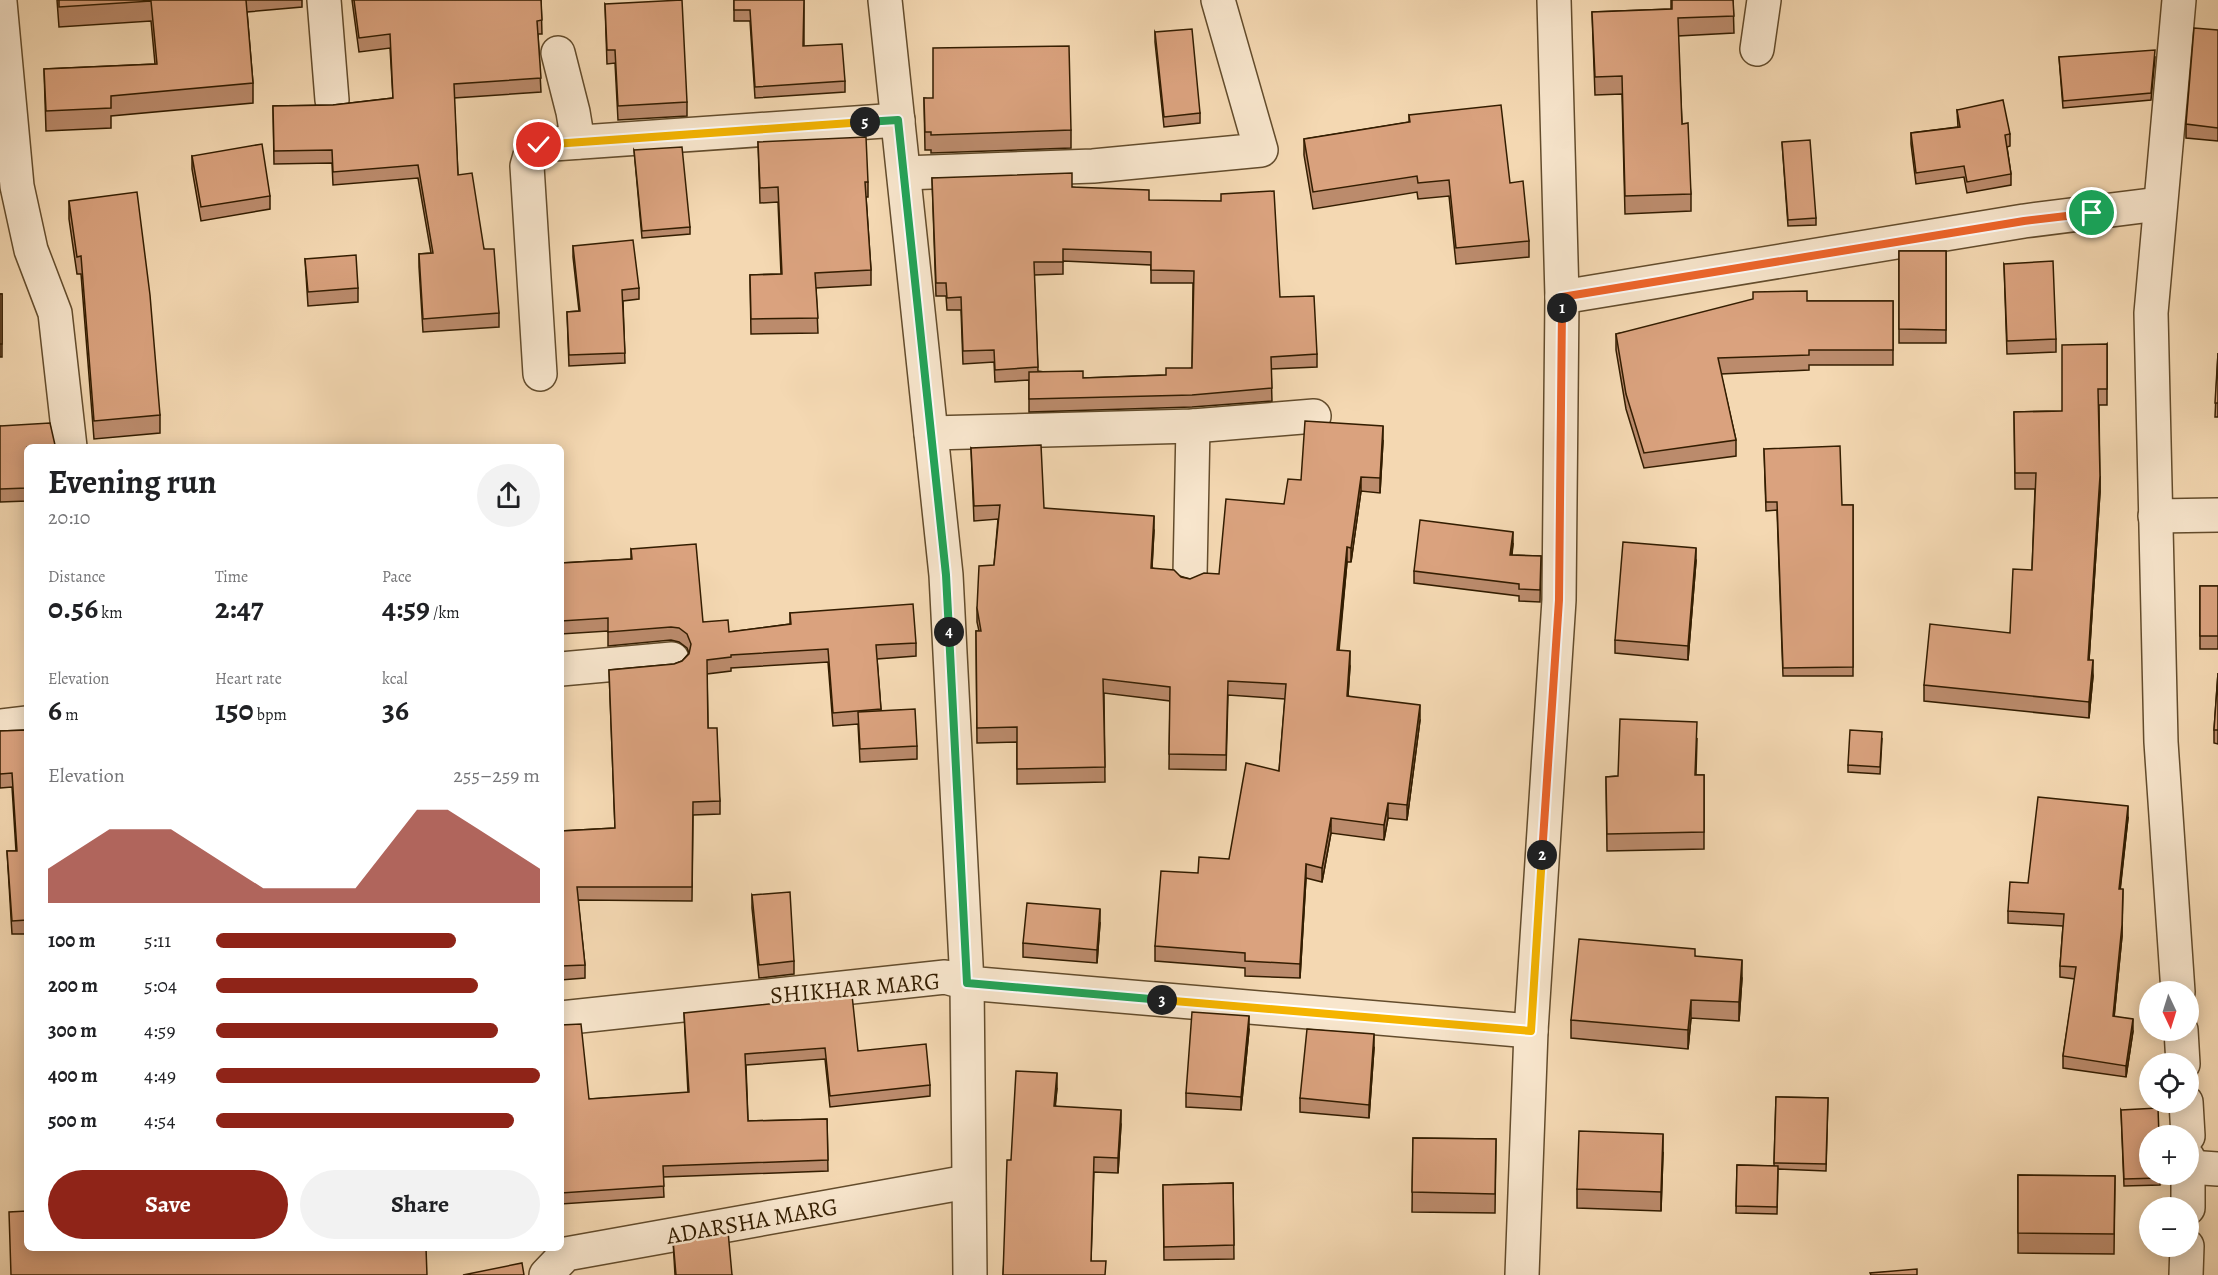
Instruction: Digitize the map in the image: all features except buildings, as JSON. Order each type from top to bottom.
[{"type":"street","points":[[324,0],[332,100]]},
{"type":"street","points":[[885,0],[946,575],[967,983],[1531,1031]]},
{"type":"street","points":[[904,173],[1092,166],[1261,150],[1218,0]]},
{"type":"street","points":[[1522,1275],[1531,1031],[1559,600],[1562,297],[1554,0]]},
{"type":"street","points":[[1757,49],[1764,0]]},
{"type":"street","points":[[2177,981],[2161,742],[2151,313],[2180,0]]},
{"type":"street","points":[[0,2],[17,186],[31,250],[55,313],[70,444]]},
{"type":"street","points":[[558,53],[578,142]]},
{"type":"street","points":[[540,374],[527,166],[531,152],[539,145],[898,120]]},
{"type":"street","points":[[1562,297],[2024,221],[2160,204]]},
{"type":"street","points":[[931,433],[1193,426],[1314,416]]},
{"type":"street","points":[[1190,575],[1193,426]]},
{"type":"street","points":[[2155,516],[2218,515]]},
{"type":"street","points":[[564,669],[672,659]]},
{"type":"street","points":[[0,726],[24,723]]},
{"type":"street","name":"SHIKHAR MARG","points":[[564,1018],[945,977],[967,983],[967,1182],[970,1275]]},
{"type":"street","points":[[2199,1168],[2218,1169]]},
{"type":"street","name":"ADARSHA MARG","points":[[546,1275],[566,1254],[967,1182]]},
{"type":"street","points":[[2186,1275],[2187,1257]]},
{"type":"route","points":[[539,145],[898,120],[946,575],[967,983],[1531,1031],[1559,600],[1562,297],[2024,221],[2092,213]]}]
